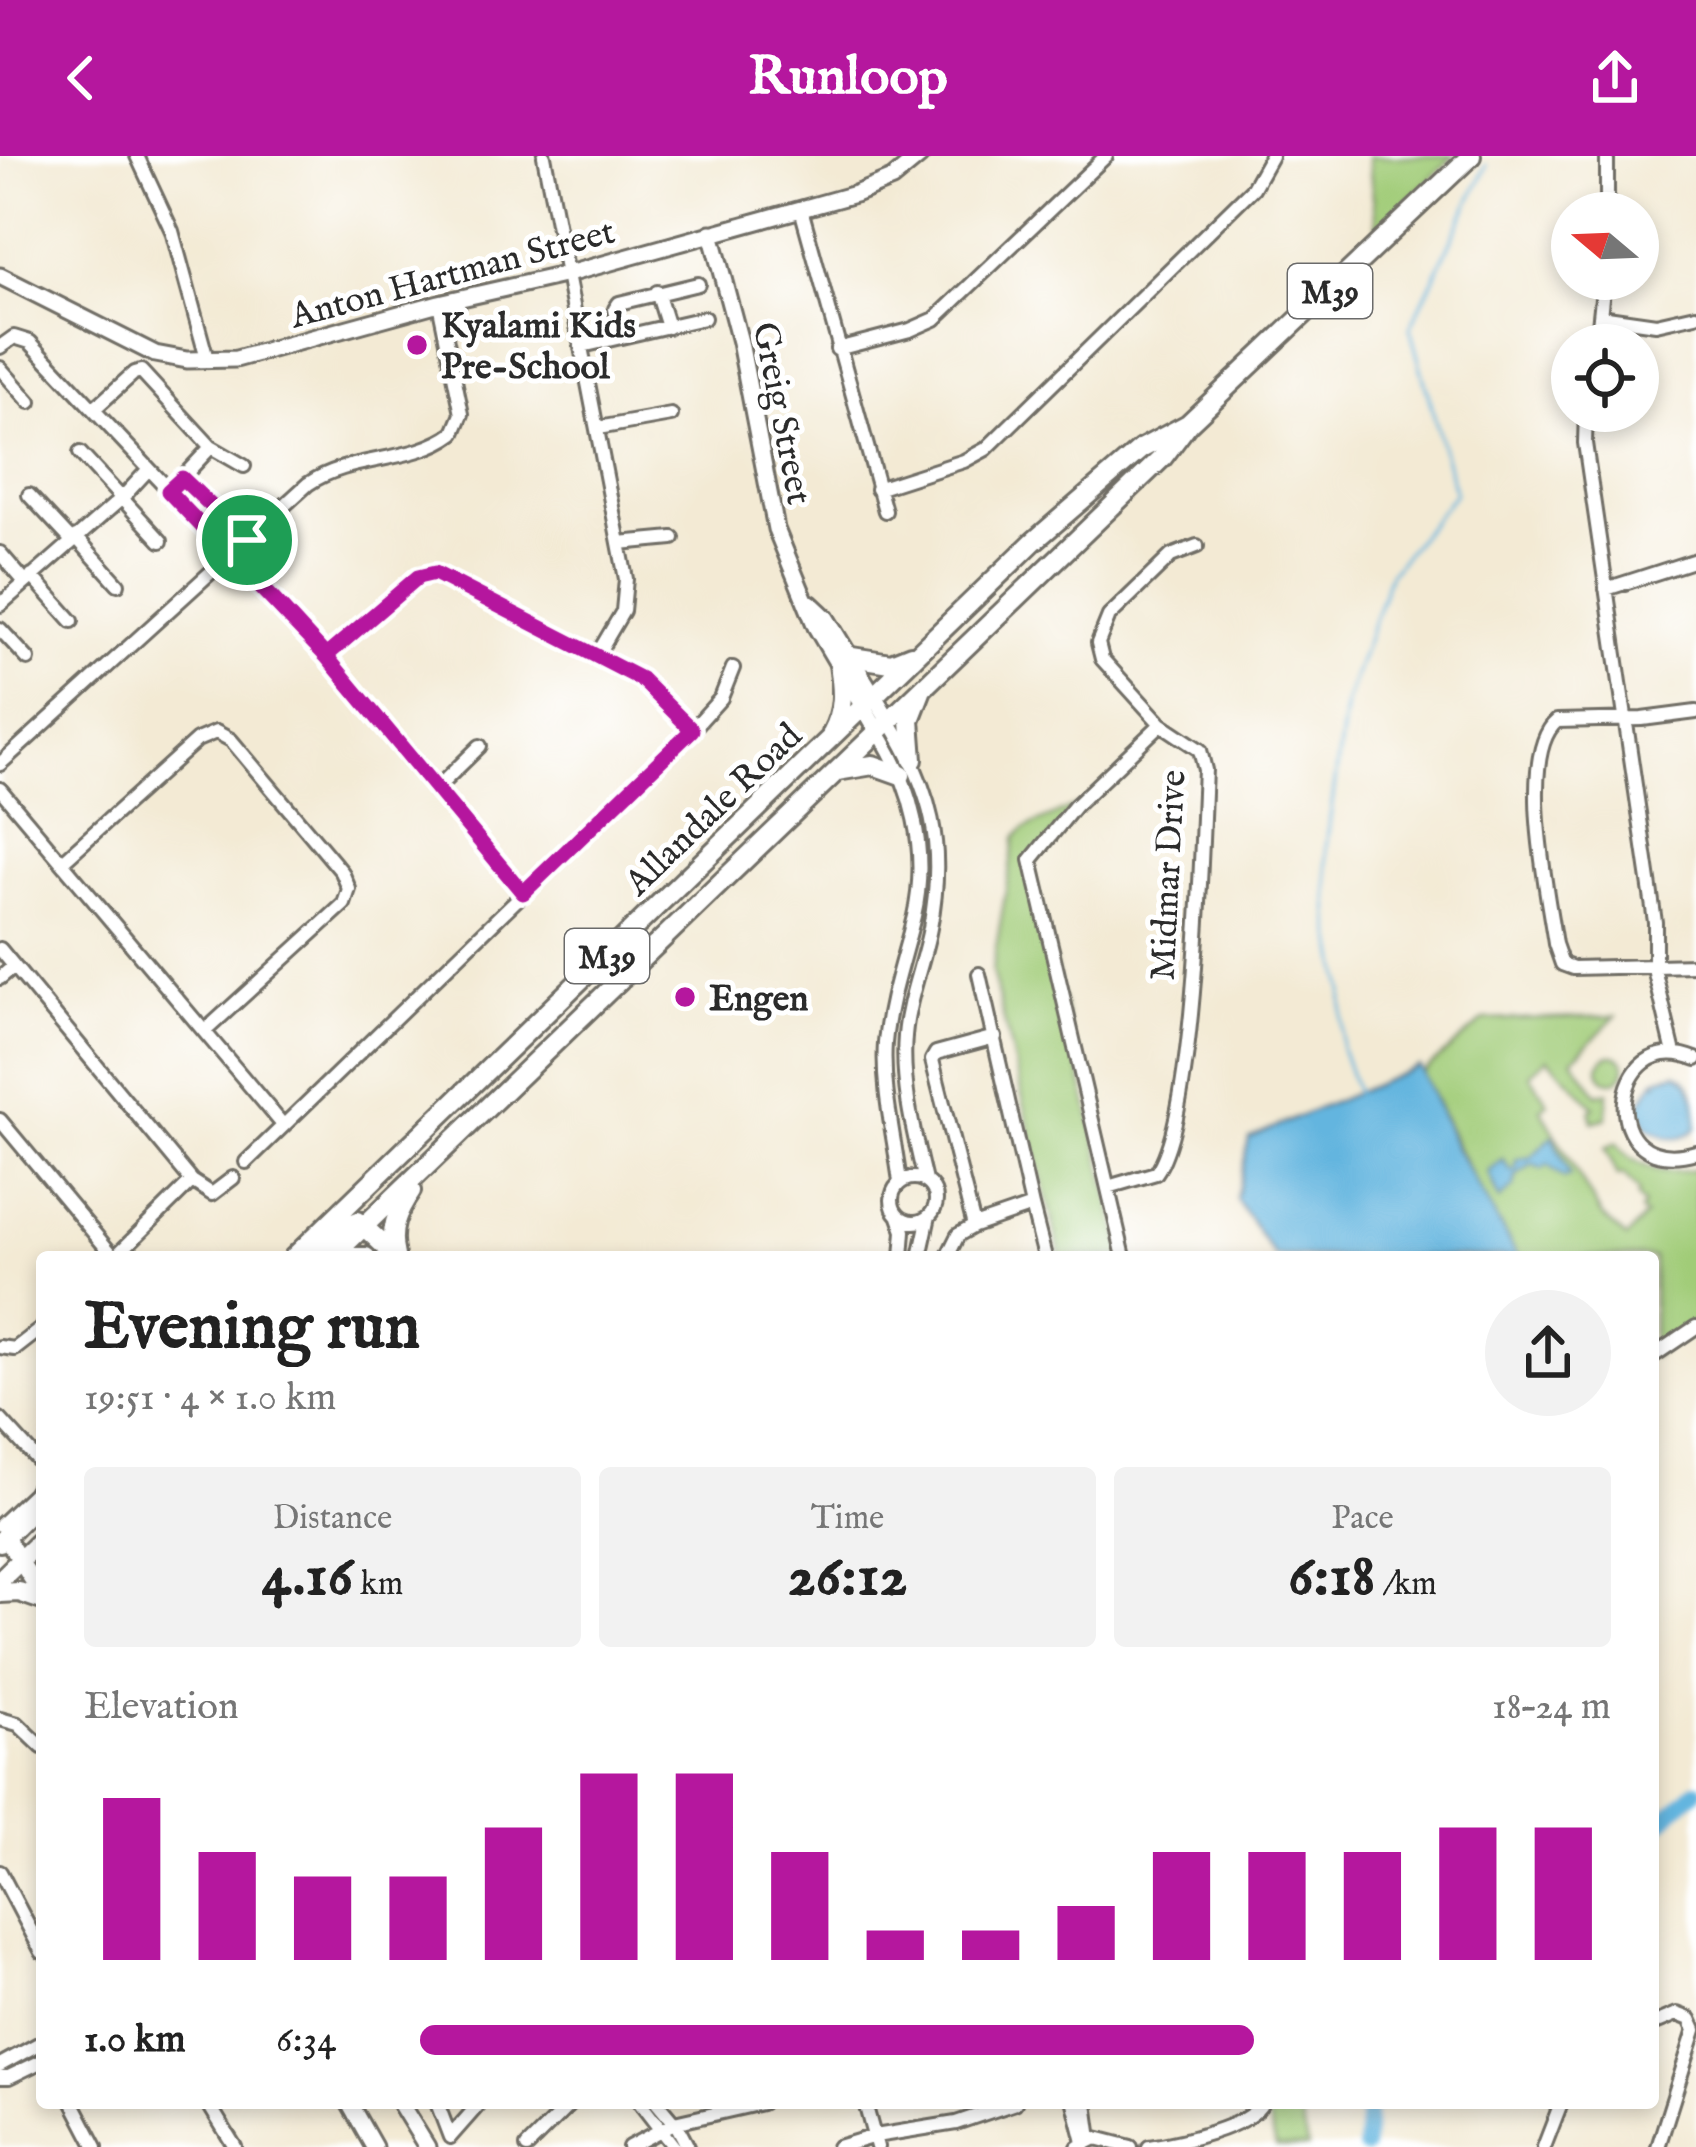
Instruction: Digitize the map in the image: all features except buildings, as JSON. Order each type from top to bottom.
[{"type":"main road","name":"Allandale Road","points":[[338,1251],[1162,458],[1188,424],[1472,156]]},
{"type":"main road","name":"Allandale Road","points":[[300,1251],[1033,542],[1141,449],[1188,424]]},
{"type":"main road","points":[[827,743],[842,715],[846,660],[891,662],[917,652]]},
{"type":"main road","points":[[832,773],[873,765],[907,768],[910,720],[926,682]]},
{"type":"main road","points":[[395,1251],[395,1217],[438,1153]]},
{"type":"main road","points":[[321,1251],[358,1221],[390,1251]]},
{"type":"main road","points":[[2,1534],[36,1512]]},
{"type":"main road","points":[[0,1580],[36,1545]]},
{"type":"main road","points":[[0,1593],[36,1597]]},
{"type":"street","points":[[137,156],[172,231],[207,359]]},
{"type":"street","points":[[544,156],[620,543],[626,598],[597,656]]},
{"type":"street","name":"Anton Hartman Street","points":[[0,276],[144,350],[187,360],[250,356],[802,208],[882,184],[920,156]]},
{"type":"street","points":[[837,349],[935,319],[1106,156]]},
{"type":"street","points":[[877,489],[964,461],[986,449],[1260,180],[1271,156]]},
{"type":"street","points":[[1607,156],[1607,192]]},
{"type":"street","points":[[802,208],[885,511]]},
{"type":"street","name":"Greig Street","points":[[711,233],[740,342],[772,514],[816,627],[846,660],[882,724]]},
{"type":"street","points":[[622,337],[617,306],[630,298],[698,284]]},
{"type":"street","points":[[658,292],[668,327]]},
{"type":"street","points":[[1599,324],[1602,300]]},
{"type":"street","points":[[0,764],[320,476],[454,433],[461,420],[439,303]]},
{"type":"street","points":[[1600,316],[1656,324],[1696,315]]},
{"type":"street","points":[[582,346],[704,318]]},
{"type":"street","points":[[0,347],[10,338],[30,342],[326,656],[523,893]]},
{"type":"street","points":[[0,368],[30,402]]},
{"type":"street","points":[[94,409],[141,371],[211,447],[244,466]]},
{"type":"street","points":[[598,428],[671,415]]},
{"type":"street","points":[[1585,432],[1655,922],[1654,964],[1674,1053]]},
{"type":"street","points":[[168,491],[211,447]]},
{"type":"street","points":[[80,453],[161,541]]},
{"type":"street","points":[[0,604],[147,471]]},
{"type":"street","points":[[182,478],[247,540]]},
{"type":"street","points":[[28,495],[118,584]]},
{"type":"street","points":[[620,543],[673,538]]},
{"type":"street","name":"Midmar Drive","points":[[1108,1187],[1152,1176],[1160,1168],[1183,1073],[1205,770],[1198,747],[1161,724],[1102,659],[1097,644],[1109,616],[1171,556],[1197,546]]},
{"type":"street","points":[[0,554],[72,622]]},
{"type":"street","points":[[1606,590],[1696,560]]},
{"type":"street","points":[[326,656],[428,572],[446,576],[652,687],[692,730]]},
{"type":"street","points":[[0,629],[28,659]]},
{"type":"street","points":[[246,1162],[692,730],[721,698],[733,668]]},
{"type":"street","points":[[1696,712],[1624,720],[1563,719],[1552,724],[1543,744],[1536,815],[1560,961],[1573,968],[1696,965]]},
{"type":"street","points":[[882,724],[933,813],[938,868],[930,930],[905,1038],[910,1112],[925,1181],[935,1195],[921,1251]]},
{"type":"street","points":[[1123,1251],[1031,860],[1075,806],[1161,724]]},
{"type":"street","points":[[63,861],[197,740],[216,732],[231,740],[343,872],[349,889],[344,904],[205,1031]]},
{"type":"street","points":[[436,788],[480,746]]},
{"type":"street","points":[[902,1251],[904,1231],[893,1205],[900,1181],[885,1049],[920,867],[907,768]]},
{"type":"street","points":[[0,789],[283,1125]]},
{"type":"street","points":[[0,949],[192,1181],[212,1194],[233,1178]]},
{"type":"street","points":[[0,978],[14,966]]},
{"type":"street","points":[[980,974],[1043,1251]]},
{"type":"street","points":[[974,1226],[932,1060],[936,1053],[995,1037]]},
{"type":"street","points":[[1696,1059],[1674,1053],[1656,1057],[1640,1066],[1623,1099],[1631,1134],[1644,1147],[1661,1155],[1696,1152]]},
{"type":"street","points":[[0,1120],[109,1251]]},
{"type":"street","points":[[896,1189],[909,1179],[925,1181]]},
{"type":"street","points":[[120,1251],[192,1181]]},
{"type":"street","points":[[950,1251],[958,1235],[974,1226],[1032,1206]]},
{"type":"street","points":[[898,1215],[913,1222],[929,1216]]},
{"type":"street","points":[[1659,1352],[1696,1327]]},
{"type":"street","points":[[2,1348],[25,1344],[36,1334]]},
{"type":"street","points":[[0,1419],[36,1458]]},
{"type":"street","points":[[36,1490],[2,1534],[36,1588]]},
{"type":"street","points":[[0,1718],[18,1724],[36,1742]]},
{"type":"street","points":[[0,1872],[36,1941]]},
{"type":"street","points":[[1658,2147],[1695,2030],[1690,2019],[1677,2014],[1659,2022]]},
{"type":"street","points":[[0,2065],[36,2045]]},
{"type":"street","points":[[0,2077],[9,2078],[36,2063]]},
{"type":"street","points":[[76,2109],[96,2147]]},
{"type":"street","points":[[212,2109],[235,2147]]},
{"type":"street","points":[[352,2109],[374,2147]]},
{"type":"street","points":[[404,2109],[427,2147]]},
{"type":"street","points":[[439,2109],[450,2137],[475,2109]]},
{"type":"street","points":[[527,2147],[565,2109]]},
{"type":"street","points":[[647,2109],[688,2147]]},
{"type":"street","points":[[660,2109],[674,2147]]},
{"type":"street","points":[[629,2147],[667,2125],[736,2109]]},
{"type":"street","points":[[867,2109],[876,2142]]},
{"type":"street","points":[[838,2147],[956,2123],[997,2109]]},
{"type":"street","points":[[1076,2109],[1084,2142]]},
{"type":"street","points":[[1084,2142],[1085,2109]]},
{"type":"street","points":[[1150,2147],[1215,2131],[1258,2109]]},
{"type":"street","points":[[1544,2147],[1559,2109]]},
{"type":"street","points":[[1084,2142],[1132,2147]]},
{"type":"green space","points":[[1368,156],[1454,156],[1377,230]]},
{"type":"green space","points":[[1075,806],[1031,866],[1123,1251],[1060,1251],[992,971],[1015,838],[1024,829]]},
{"type":"green space","points":[[1616,1016],[1573,1059],[1597,1094],[1608,1092],[1607,1118],[1593,1122],[1590,1111],[1594,1107],[1548,1058],[1530,1074],[1548,1103],[1541,1109],[1601,1215],[1626,1238],[1645,1216],[1640,1211],[1644,1205],[1623,1174],[1618,1176],[1605,1149],[1616,1143],[1652,1168],[1696,1170],[1696,1327],[1659,1353],[1659,1251],[1515,1251],[1472,1177],[1422,1073],[1484,1020]]},
{"type":"green space","points":[[1612,1055],[1625,1068],[1612,1081],[1599,1068]]},
{"type":"green space","points":[[1266,2109],[1298,2109],[1308,2147],[1276,2147]]},
{"type":"water","points":[[1419,1066],[1456,1149],[1515,1251],[1271,1251],[1236,1199],[1249,1138]]},
{"type":"water","points":[[1676,1073],[1691,1087],[1696,1128],[1684,1137],[1672,1138],[1647,1127],[1639,1106],[1655,1080],[1658,1084],[1657,1078]]},
{"type":"water","points":[[1553,1136],[1570,1175],[1564,1178],[1548,1165],[1542,1169],[1532,1164],[1516,1176],[1514,1186],[1499,1200],[1488,1172],[1503,1160],[1511,1171],[1516,1170],[1517,1160],[1531,1157]]},
{"type":"waterway","points":[[1357,1094],[1341,1048],[1343,991],[1330,918],[1326,847],[1346,702],[1390,573],[1455,493],[1410,328],[1487,165]]},
{"type":"waterway","points":[[1659,1824],[1696,1790]]},
{"type":"waterway","points":[[1365,2147],[1368,2109]]},
{"type":"place","name":"Kyalami Kids Pre-School","points":[[417,345]]},
{"type":"place","name":"Engen","points":[[685,997]]},
{"type":"route","points":[[247,540],[182,478],[168,491],[326,656],[523,893],[692,730],[641,679],[435,573],[418,577],[326,656],[232,554],[247,540]]}]
